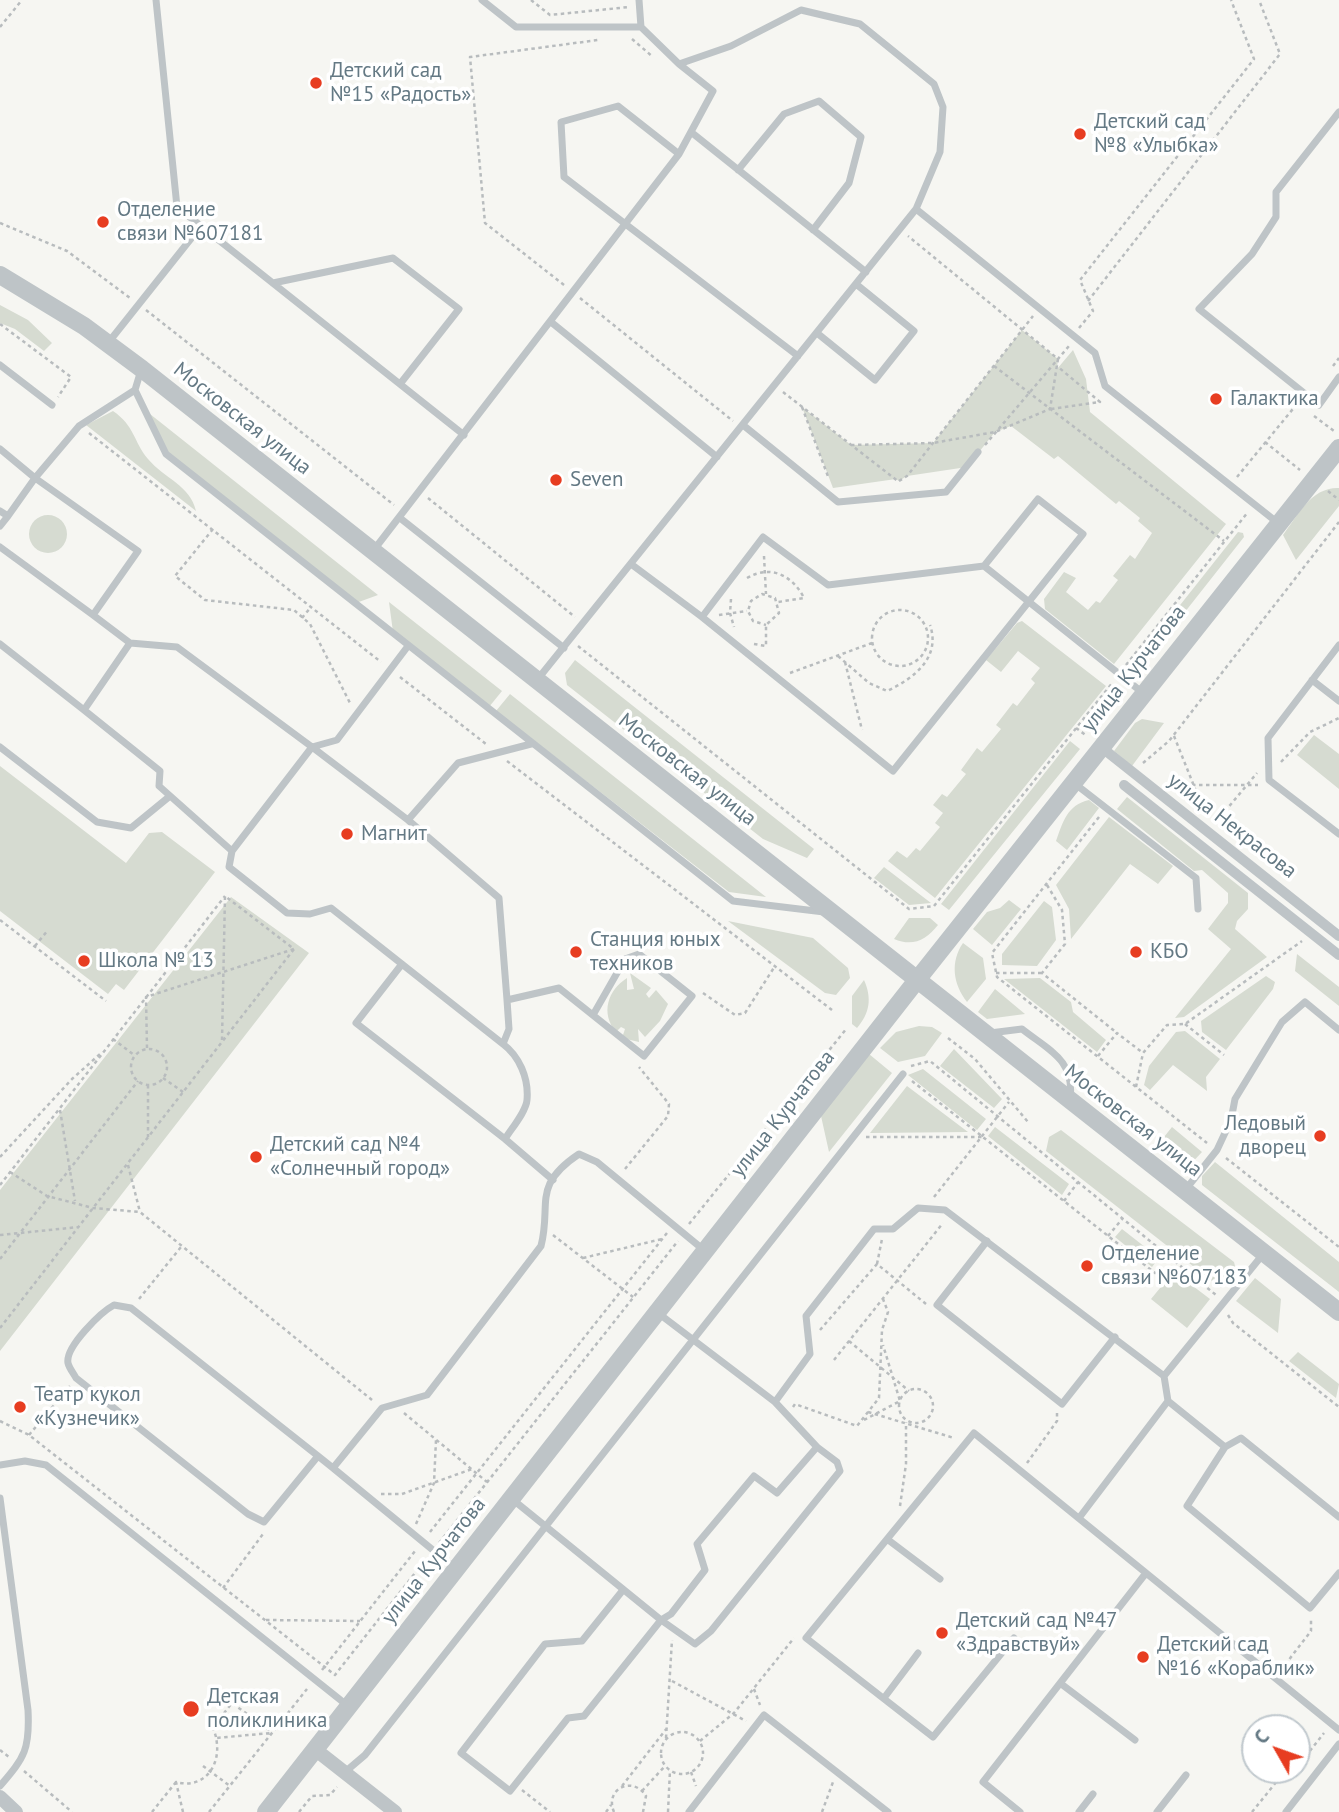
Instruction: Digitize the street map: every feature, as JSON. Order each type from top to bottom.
[{"type":"street","name":"Московская улица","points":[[0,275],[25,288],[142,369],[1339,1312]]},
{"type":"street","name":"улица Курчатова","points":[[267,1812],[1073,782],[1314,480],[1336,459]]},
{"type":"street","name":"улица Некрасова","points":[[1101,747],[1339,936]]},
{"type":"street","name":"улица Некрасова","points":[[1124,785],[1339,955]]},
{"type":"street","points":[[316,1750],[342,1777],[395,1812]]},
{"type":"street","points":[[0,1797],[16,1812]]},
{"type":"lane","points":[[156,0],[177,207],[464,435]]},
{"type":"lane","points":[[482,0],[516,27],[641,27]]},
{"type":"lane","points":[[797,0],[801,10]]},
{"type":"lane","points":[[373,551],[680,154],[713,91],[679,64],[641,27],[639,3]]},
{"type":"lane","points":[[537,681],[916,209],[940,152],[943,107],[934,84],[860,24],[801,10],[731,46],[679,64]]},
{"type":"lane","points":[[738,170],[784,114],[819,101],[861,137],[849,183],[813,230]]},
{"type":"lane","points":[[680,154],[618,106],[561,122],[564,177],[798,356]]},
{"type":"lane","points":[[1339,112],[1276,192],[1276,217],[1252,254],[1199,309],[1319,405],[1339,377]]},
{"type":"lane","points":[[691,132],[866,272]]},
{"type":"lane","points":[[916,209],[1095,353],[1105,386],[1279,523]]},
{"type":"lane","points":[[107,343],[201,226]]},
{"type":"lane","points":[[273,283],[393,258],[459,309],[400,384]]},
{"type":"lane","points":[[817,333],[874,380],[914,331],[856,284]]},
{"type":"lane","points":[[551,322],[717,457]]},
{"type":"lane","points":[[0,365],[52,405]]},
{"type":"lane","points":[[0,526],[79,426],[135,390],[142,369]]},
{"type":"lane","points":[[135,390],[166,454],[733,901],[831,913]]},
{"type":"lane","points":[[743,425],[838,502],[946,492],[978,452]]},
{"type":"lane","points":[[0,449],[138,551],[93,615]]},
{"type":"lane","points":[[631,564],[702,617],[893,771],[1083,534],[1038,499],[984,566],[828,584],[762,537],[702,617]]},
{"type":"lane","points":[[0,511],[8,516]]},
{"type":"lane","points":[[402,515],[564,648]]},
{"type":"lane","points":[[0,547],[130,643],[177,648],[408,820],[499,898],[509,1029],[503,1044]]},
{"type":"lane","points":[[984,566],[1143,694]]},
{"type":"lane","points":[[0,643],[160,771],[159,786],[232,851]]},
{"type":"lane","points":[[84,710],[130,643]]},
{"type":"lane","points":[[1339,645],[1268,738],[1269,780],[1339,834]]},
{"type":"lane","points":[[408,646],[337,740],[312,747],[232,851],[229,867],[287,913],[310,914],[331,908],[516,1054],[524,1073],[528,1102],[505,1139]]},
{"type":"lane","points":[[1312,680],[1339,701]]},
{"type":"lane","points":[[408,820],[458,762],[531,744]]},
{"type":"lane","points":[[0,747],[97,822],[131,828],[170,796]]},
{"type":"lane","points":[[1073,782],[1196,878],[1198,909]]},
{"type":"lane","points":[[507,1000],[559,988],[644,1056],[692,996],[639,954],[625,959],[593,1015]]},
{"type":"lane","points":[[402,964],[356,1023],[505,1139],[553,1180]]},
{"type":"lane","points":[[1185,1191],[1217,1150],[1231,1120],[1235,1099],[1282,1021],[1305,1002],[1339,1030]]},
{"type":"lane","points":[[985,1033],[1022,1029],[1066,1065],[1072,1080],[1069,1100]]},
{"type":"lane","points":[[342,1777],[365,1755],[903,1074]]},
{"type":"lane","points":[[333,1468],[382,1408],[391,1403],[427,1395],[541,1246],[545,1229],[543,1206],[553,1180],[564,1164],[579,1154],[597,1162],[618,1177],[705,1251]]},
{"type":"lane","points":[[775,1402],[810,1354],[806,1316],[874,1228],[893,1229],[918,1208],[925,1208],[945,1210],[1164,1376],[1168,1401],[1225,1447]]},
{"type":"lane","points":[[987,1241],[937,1305],[1062,1404],[1115,1337]]},
{"type":"lane","points":[[1164,1376],[1264,1253]]},
{"type":"lane","points":[[318,1456],[264,1522],[248,1514],[76,1378],[68,1363],[69,1351],[103,1311],[114,1305],[131,1308],[318,1456],[333,1468],[456,1570]]},
{"type":"lane","points":[[512,1499],[623,1590],[695,1644],[711,1631],[840,1471],[837,1462],[817,1447],[775,1402],[657,1312]]},
{"type":"lane","points":[[1079,1518],[1168,1401]]},
{"type":"lane","points":[[1014,1638],[933,1737],[806,1638],[974,1433],[1339,1730]]},
{"type":"lane","points":[[1339,1517],[1241,1438],[1225,1447],[1187,1506],[1310,1608],[1339,1573]]},
{"type":"lane","points":[[623,1590],[582,1640],[545,1644],[461,1753],[510,1791],[568,1718],[584,1716],[661,1620],[671,1614],[705,1570],[697,1544],[754,1476],[777,1493],[817,1447]]},
{"type":"lane","points":[[0,1465],[25,1461],[46,1465],[349,1707]]},
{"type":"lane","points":[[0,1498],[28,1710],[29,1740],[24,1757],[0,1786]]},
{"type":"lane","points":[[887,1539],[940,1579]]},
{"type":"lane","points":[[1020,1812],[983,1782],[1146,1573]]},
{"type":"lane","points":[[884,1698],[918,1653]]},
{"type":"lane","points":[[1060,1683],[1135,1740]]},
{"type":"lane","points":[[689,1812],[764,1715],[888,1812]]},
{"type":"lane","points":[[1286,1812],[1339,1744]]},
{"type":"lane","points":[[1157,1812],[1186,1774]]},
{"type":"lane","points":[[1079,1812],[1093,1794]]},
{"type":"path","points":[[0,27],[22,0]]},
{"type":"path","points":[[531,0],[550,15],[639,3]]},
{"type":"path","points":[[978,452],[1058,359],[1093,312],[1080,281],[1254,59],[1231,0]]},
{"type":"path","points":[[1088,301],[1280,54],[1259,0]]},
{"type":"path","points":[[0,223],[67,251],[139,304],[402,515]]},
{"type":"path","points":[[900,230],[1058,359]]},
{"type":"path","points":[[899,496],[899,481],[933,443],[1039,308]]},
{"type":"path","points":[[0,324],[13,331],[71,377],[52,405]]},
{"type":"path","points":[[1328,374],[1339,358]]},
{"type":"path","points":[[1051,409],[1058,359]]},
{"type":"path","points":[[994,366],[1224,541]]},
{"type":"path","points":[[851,444],[933,443],[995,432],[1051,409],[1100,402],[1057,366]]},
{"type":"path","points":[[775,386],[899,481]]},
{"type":"path","points":[[1230,485],[1307,395]]},
{"type":"path","points":[[802,407],[838,502]]},
{"type":"path","points":[[1308,412],[1339,435]]},
{"type":"path","points":[[79,426],[496,753],[832,1010]]},
{"type":"path","points":[[1265,442],[1314,480]]},
{"type":"path","points":[[420,492],[583,623]]},
{"type":"path","points":[[570,640],[909,909],[934,906],[1254,504]]},
{"type":"path","points":[[1134,773],[1174,735],[1339,522]]},
{"type":"path","points":[[213,529],[175,576],[205,600],[294,610],[310,624],[356,715]]},
{"type":"path","points":[[762,537],[766,594]]},
{"type":"path","points":[[743,580],[765,572],[790,578],[804,598],[778,602],[766,594]]},
{"type":"path","points":[[735,589],[730,613],[740,636]]},
{"type":"path","points":[[766,594],[751,601],[748,611],[753,621],[766,625]]},
{"type":"path","points":[[751,644],[766,646],[766,625],[779,613],[778,602]]},
{"type":"path","points":[[302,618],[311,607]]},
{"type":"path","points":[[897,610],[915,614],[926,628],[928,637],[927,646],[916,660],[899,665],[882,658],[873,643],[873,634],[881,618],[897,610]]},
{"type":"path","points":[[702,617],[748,611]]},
{"type":"path","points":[[838,656],[869,684],[887,691],[915,675],[933,650],[934,638],[930,625]]},
{"type":"path","points":[[777,677],[873,643]]},
{"type":"path","points":[[843,654],[868,750]]},
{"type":"path","points":[[1208,832],[1268,759],[1281,762],[1310,732],[1339,718]]},
{"type":"path","points":[[1174,735],[1206,818],[1208,832]]},
{"type":"path","points":[[1144,782],[1245,787],[1269,780]]},
{"type":"path","points":[[1107,807],[992,953],[997,977],[1339,1247]]},
{"type":"path","points":[[1042,972],[1065,944],[1062,910],[1046,884]]},
{"type":"path","points":[[225,896],[294,949]]},
{"type":"path","points":[[222,1041],[225,896]]},
{"type":"path","points":[[0,1185],[225,896]]},
{"type":"path","points":[[0,920],[106,1001]]},
{"type":"path","points":[[35,946],[48,930]]},
{"type":"path","points":[[1136,1087],[1143,1053],[1167,1025],[1185,1024],[1312,934]]},
{"type":"path","points":[[146,997],[294,949]]},
{"type":"path","points":[[0,1328],[294,949]]},
{"type":"path","points":[[692,996],[700,991],[736,1015],[745,1013],[775,966]]},
{"type":"path","points":[[996,973],[1042,972],[1143,1053]]},
{"type":"path","points":[[146,997],[147,1048]]},
{"type":"path","points":[[1185,1024],[1224,1055]]},
{"type":"path","points":[[0,1421],[29,1434],[335,1675],[633,1297],[680,1230],[690,1224],[847,1028]]},
{"type":"path","points":[[1098,1056],[1116,1033]]},
{"type":"path","points":[[948,1038],[975,1059],[1028,1122]]},
{"type":"path","points":[[113,1039],[134,1055]]},
{"type":"path","points":[[147,1048],[164,1056],[166,1071],[163,1077],[148,1085],[138,1081],[130,1069],[134,1055],[147,1048]]},
{"type":"path","points":[[0,1157],[72,1079],[105,1049]]},
{"type":"path","points":[[618,1177],[668,1116],[669,1104],[639,1069],[644,1056]]},
{"type":"path","points":[[1188,1270],[1155,1273],[898,1070],[930,1061],[1213,1290],[1233,1323],[1338,1405]]},
{"type":"path","points":[[163,1077],[183,1092]]},
{"type":"path","points":[[0,1259],[138,1081]]},
{"type":"path","points":[[148,1085],[148,1137]]},
{"type":"path","points":[[925,1208],[1009,1101]]},
{"type":"path","points":[[60,1110],[75,1201]]},
{"type":"path","points":[[863,1138],[982,1137]]},
{"type":"path","points":[[127,1164],[141,1212],[382,1408]]},
{"type":"path","points":[[10,1172],[47,1196],[75,1201],[93,1208],[141,1212]]},
{"type":"path","points":[[1064,1201],[1079,1182]]},
{"type":"path","points":[[834,1360],[950,1214]]},
{"type":"path","points":[[1108,1236],[1123,1218]]},
{"type":"path","points":[[209,1812],[668,1231],[680,1230],[690,1224]]},
{"type":"path","points":[[0,1235],[79,1227]]},
{"type":"path","points":[[809,1341],[877,1264],[884,1228]]},
{"type":"path","points":[[545,1229],[633,1297]]},
{"type":"path","points":[[583,1258],[662,1239]]},
{"type":"path","points":[[131,1308],[181,1247]]},
{"type":"path","points":[[877,1264],[934,1311]]},
{"type":"path","points":[[883,1299],[888,1312],[882,1330],[883,1344],[900,1401],[901,1414],[906,1422],[906,1464],[900,1506]]},
{"type":"path","points":[[849,1341],[909,1391]]},
{"type":"path","points":[[786,1415],[795,1405],[857,1426],[879,1398],[879,1366],[883,1344]]},
{"type":"path","points":[[29,1434],[76,1378]]},
{"type":"path","points":[[861,1421],[900,1401],[909,1391],[915,1389],[928,1393],[933,1411],[925,1422],[906,1422]]},
{"type":"path","points":[[391,1403],[487,1482]]},
{"type":"path","points":[[1020,1471],[1057,1421],[1056,1412],[1062,1404]]},
{"type":"path","points":[[868,1412],[954,1438]]},
{"type":"path","points":[[422,1542],[414,1530],[434,1483],[436,1440]]},
{"type":"path","points":[[363,1493],[402,1494],[472,1469]]},
{"type":"path","points":[[223,1588],[262,1535],[264,1522]]},
{"type":"path","points":[[1275,1678],[1311,1631],[1310,1608]]},
{"type":"path","points":[[264,1620],[278,1618],[360,1621]]},
{"type":"path","points":[[666,1738],[680,1731],[688,1732],[700,1741],[703,1759],[691,1772],[683,1774],[665,1766],[660,1754],[666,1738],[671,1642],[676,1630]]},
{"type":"path","points":[[670,1681],[755,1726]]},
{"type":"path","points":[[754,1689],[764,1715]]},
{"type":"path","points":[[176,1782],[192,1783],[211,1772],[216,1764],[216,1738],[213,1727],[232,1703],[272,1732]]},
{"type":"path","points":[[606,1812],[612,1797],[667,1728]]},
{"type":"path","points":[[216,1738],[272,1732]]},
{"type":"path","points":[[0,1750],[72,1812]]},
{"type":"path","points":[[203,1766],[230,1786]]},
{"type":"path","points":[[642,1791],[665,1766]]},
{"type":"path","points":[[668,1812],[670,1770]]},
{"type":"path","points":[[822,1812],[836,1772]]},
{"type":"path","points":[[299,1812],[312,1796],[330,1795],[342,1777]]},
{"type":"path","points":[[152,1812],[176,1782]]},
{"type":"path","points":[[176,1782],[183,1812]]},
{"type":"path","points":[[1252,1812],[1275,1784]]},
{"type":"path","points":[[516,1786],[550,1812]]},
{"type":"path","points":[[622,1786],[636,1786],[642,1791],[646,1802],[643,1812]]},
{"type":"path","points":[[611,1805],[614,1812]]},
{"type":"shaded area","points":[[0,305],[28,320],[52,343],[44,351],[15,329],[0,323]]},
{"type":"shaded area","points":[[1022,330],[1058,359],[1057,369],[1073,350],[1086,379],[1090,412],[1226,524],[1114,664],[1045,609],[1044,599],[1064,572],[1076,578],[1066,592],[1088,610],[1096,601],[1100,603],[1118,580],[1113,576],[1130,555],[1135,559],[1152,533],[1138,521],[1140,518],[1119,501],[1116,504],[1058,456],[1054,459],[1011,426],[995,432],[967,467],[907,476],[899,481],[896,479],[833,488],[802,407],[851,445],[933,443]]},
{"type":"shaded area","points":[[113,411],[126,422],[148,459],[183,488],[196,511],[86,425]]},
{"type":"shaded area","points":[[150,414],[378,595],[356,603],[167,453]]},
{"type":"shaded area","points":[[1339,488],[1339,506],[1296,560],[1283,535],[1313,497],[1329,489]]},
{"type":"shaded area","points":[[48,515],[62,520],[67,534],[62,548],[48,553],[34,548],[29,534],[34,520]]},
{"type":"shaded area","points":[[1238,532],[1243,533],[1244,537],[1140,669],[1127,672]]},
{"type":"shaded area","points":[[389,602],[502,691],[489,707],[393,632]]},
{"type":"shaded area","points":[[1022,621],[1106,686],[935,898],[888,861],[897,851],[907,858],[916,848],[920,851],[940,827],[935,823],[943,813],[933,805],[942,794],[947,797],[966,774],[961,770],[977,748],[982,752],[1001,729],[996,725],[1013,703],[1017,706],[1035,683],[1031,679],[1040,668],[1018,651],[1001,672],[986,660],[1017,623]]},
{"type":"shaded area","points":[[575,660],[814,849],[807,858],[763,839],[567,685],[565,673]]},
{"type":"shaded area","points":[[510,694],[766,897],[729,892],[496,711]]},
{"type":"shaded area","points":[[1142,719],[1164,723],[1132,766],[1114,751],[1135,723]]},
{"type":"shaded area","points":[[1314,735],[1339,754],[1339,789],[1297,755]]},
{"type":"shaded area","points":[[1070,741],[1080,749],[949,910],[941,904]]},
{"type":"shaded area","points":[[0,766],[126,863],[149,833],[162,832],[215,872],[124,990],[116,984],[108,994],[0,911]]},
{"type":"shaded area","points":[[1127,797],[1248,893],[1248,909],[1237,921],[1235,929],[1267,957],[1184,1017],[1175,1018],[1231,949],[1208,929],[1228,903],[1228,893],[1202,870],[1194,871],[1117,809]]},
{"type":"shaded area","points":[[1089,800],[1099,808],[1067,850],[1056,841],[1064,821],[1071,810]]},
{"type":"shaded area","points":[[1109,817],[1173,866],[1158,884],[1130,864],[1071,939],[1069,909],[1056,885]]},
{"type":"shaded area","points":[[884,867],[931,903],[909,905],[874,878]]},
{"type":"shaded area","points":[[231,897],[309,953],[0,1351],[0,1190]]},
{"type":"shaded area","points":[[1009,900],[1021,909],[992,945],[973,929],[987,912],[1000,908]]},
{"type":"shaded area","points":[[1044,901],[1052,907],[1056,940],[1037,966],[1002,965],[1002,954]]},
{"type":"shaded area","points":[[909,918],[930,918],[938,925],[919,941],[894,939]]},
{"type":"shaded area","points":[[728,921],[813,938],[848,968],[850,978],[836,995],[825,993]]},
{"type":"shaded area","points":[[963,943],[983,958],[986,979],[967,1002],[955,973],[956,958]]},
{"type":"shaded area","points":[[1297,954],[1339,987],[1339,1006],[1295,971]]},
{"type":"shaded area","points":[[630,973],[651,988],[646,994],[649,998],[656,990],[668,1004],[660,1021],[645,1037],[638,1029],[639,1042],[622,1038],[625,1029],[621,1027],[616,1032],[607,1010],[611,995],[620,983],[627,978],[627,990],[634,989]]},
{"type":"shaded area","points":[[1266,976],[1275,982],[1273,989],[1226,1050],[1202,1032],[1201,1021]]},
{"type":"shaded area","points":[[1040,978],[1071,1002],[1073,1012],[1106,1040],[1097,1052],[1004,979]]},
{"type":"shaded area","points":[[864,980],[868,1005],[865,1017],[857,1028],[852,1024],[852,996]]},
{"type":"shaded area","points":[[995,989],[1025,1014],[987,1019],[978,1012]]},
{"type":"shaded area","points":[[919,1026],[932,1027],[942,1033],[925,1056],[898,1062],[880,1048],[896,1032]]},
{"type":"shaded area","points":[[1185,1031],[1220,1059],[1206,1077],[1207,1091],[1173,1065],[1150,1090],[1144,1085],[1149,1066],[1176,1032]]},
{"type":"shaded area","points":[[954,1049],[1002,1099],[994,1108],[940,1066]]},
{"type":"shaded area","points":[[869,1054],[892,1073],[829,1152],[821,1116]]},
{"type":"shaded area","points":[[923,1069],[986,1119],[977,1130],[908,1075]]},
{"type":"shaded area","points":[[907,1086],[968,1132],[870,1133]]},
{"type":"shaded area","points":[[995,1127],[1069,1184],[1062,1195],[988,1136]]},
{"type":"shaded area","points":[[1172,1127],[1202,1152],[1187,1168],[1179,1168],[1160,1142]]},
{"type":"shaded area","points":[[1061,1130],[1234,1262],[1236,1270],[1221,1288],[1046,1151],[1049,1137]]},
{"type":"shaded area","points":[[1215,1162],[1339,1262],[1339,1292],[1202,1185],[1202,1176]]},
{"type":"shaded area","points":[[1122,1229],[1159,1258],[1152,1267],[1115,1237]]},
{"type":"shaded area","points":[[1255,1278],[1281,1299],[1278,1333],[1236,1301]]},
{"type":"shaded area","points":[[1185,1280],[1210,1299],[1187,1328],[1151,1299],[1165,1282]]},
{"type":"shaded area","points":[[1298,1352],[1339,1384],[1336,1398],[1289,1361]]},
{"type":"place","name":"Детский сад №15 «Радость»","points":[[316,83]]},
{"type":"place","name":"Детский сад №8 «Улыбка»","points":[[1080,134]]},
{"type":"place","name":"Отделение связи №607181","points":[[103,222]]},
{"type":"place","name":"Галактика","points":[[1216,399]]},
{"type":"place","name":"Seven","points":[[556,480]]},
{"type":"place","name":"Магнит","points":[[347,834]]},
{"type":"place","name":"Станция юных техников","points":[[576,952]]},
{"type":"place","name":"КБО","points":[[1136,952]]},
{"type":"place","name":"Школа № 13","points":[[84,961]]},
{"type":"place","name":"Ледовый дворец","points":[[1320,1136]]},
{"type":"place","name":"Детский сад №4 «Солнечный город»","points":[[256,1157]]},
{"type":"place","name":"Отделение связи №607183","points":[[1087,1266]]},
{"type":"place","name":"Театр кукол «Кузнечик»","points":[[20,1407]]},
{"type":"place","name":"Детский сад №47 «Здравствуй»","points":[[942,1633]]},
{"type":"place","name":"Детский сад №16 «Кораблик»","points":[[1143,1657]]},
{"type":"place","name":"Детская поликлиника","points":[[191,1709]]}]
